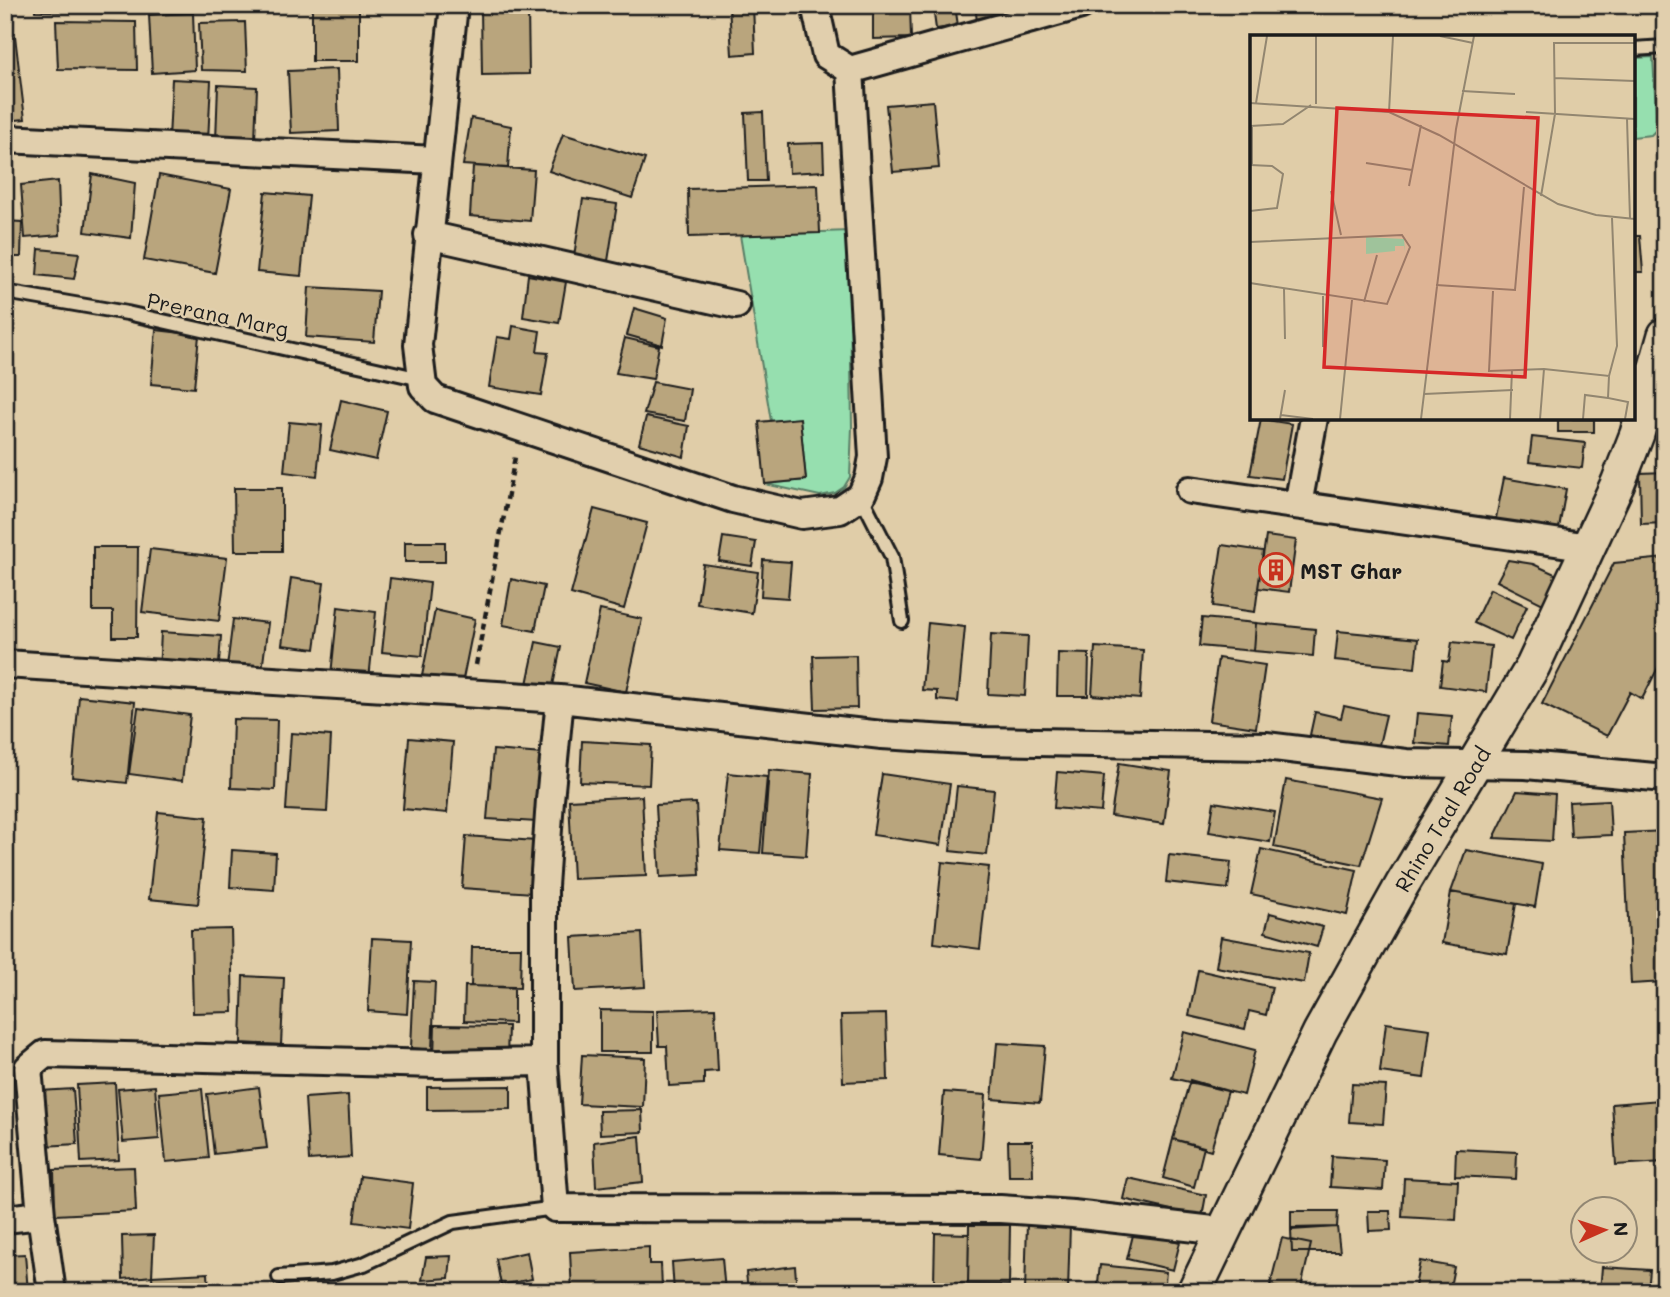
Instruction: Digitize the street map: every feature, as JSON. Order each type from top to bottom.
[{"type":"street","points":[[454,5],[418,345],[423,386],[435,399],[520,429],[733,499],[802,515],[840,510],[860,496],[869,478],[873,457],[850,70]]},
{"type":"street","points":[[815,5],[826,55],[850,70],[1081,5]]},
{"type":"street","points":[[5,139],[436,160]]},
{"type":"street","points":[[428,235],[736,306]]},
{"type":"street","name":"Rhino Taal Road","points":[[1194,1292],[1320,1032],[1402,885],[1533,666],[1590,547],[1637,434],[1665,337]]},
{"type":"street","points":[[1298,505],[1314,420]]},
{"type":"street","points":[[1190,490],[1590,547]]},
{"type":"street","points":[[5,664],[561,699],[882,735],[981,741],[1266,746],[1406,763],[1526,765],[1665,778]]},
{"type":"street","points":[[561,699],[544,886],[544,1062],[555,1208],[1000,1209],[1073,1214],[1222,1231]]},
{"type":"street","points":[[52,1292],[41,1215],[28,1068],[45,1054],[438,1064],[544,1062]]},
{"type":"street","points":[[5,1219],[41,1215]]},
{"type":"lane","points":[[1635,49],[1665,47]]},
{"type":"lane","name":"Prerana Marg","points":[[5,292],[127,313],[421,379]]},
{"type":"lane","points":[[860,496],[892,557],[902,621]]},
{"type":"lane","points":[[279,1277],[332,1273],[364,1264],[453,1222],[555,1208]]},
{"type":"path","points":[[471,692],[520,429]]},
{"type":"green space","points":[[1653,57],[1657,129],[1651,135],[1635,137],[1635,58]]},
{"type":"green space","points":[[849,231],[852,427],[850,477],[844,487],[835,493],[820,496],[765,484],[806,480],[800,419],[771,421],[740,235]]},
{"type":"building","points":[[35,5],[110,5],[110,13],[35,11]]},
{"type":"building","points":[[729,5],[753,5],[755,53],[732,55]]},
{"type":"building","points":[[873,5],[910,5],[911,38],[873,39]]},
{"type":"building","points":[[955,5],[958,26],[936,29],[933,7]]},
{"type":"building","points":[[975,5],[1013,5],[1015,26],[978,30]]},
{"type":"building","points":[[1495,5],[1608,5],[1495,12]]},
{"type":"building","points":[[312,7],[359,7],[359,61],[312,61]]},
{"type":"building","points":[[481,8],[528,8],[529,74],[482,75]]},
{"type":"building","points":[[193,13],[195,70],[152,73],[149,15]]},
{"type":"building","points":[[56,21],[136,22],[137,70],[58,69]]},
{"type":"building","points":[[245,22],[247,71],[201,70],[199,23]]},
{"type":"building","points":[[15,36],[25,119],[5,121],[5,37]]},
{"type":"building","points":[[337,69],[339,131],[291,133],[288,71]]},
{"type":"building","points":[[172,79],[211,81],[208,141],[169,139]]},
{"type":"building","points":[[218,85],[257,87],[255,141],[216,140]]},
{"type":"building","points":[[933,101],[939,168],[893,172],[886,105]]},
{"type":"building","points":[[763,112],[766,181],[748,181],[745,113]]},
{"type":"building","points":[[471,118],[511,126],[508,168],[463,165]]},
{"type":"building","points":[[563,134],[645,159],[632,198],[549,171]]},
{"type":"building","points":[[823,143],[824,171],[789,173],[788,144]]},
{"type":"building","points":[[473,166],[534,170],[530,221],[470,216]]},
{"type":"building","points":[[92,174],[135,183],[131,238],[85,232]]},
{"type":"building","points":[[159,175],[231,189],[215,273],[144,260]]},
{"type":"building","points":[[58,181],[60,235],[25,238],[21,185]]},
{"type":"building","points":[[818,185],[820,233],[689,237],[688,189]]},
{"type":"building","points":[[265,192],[309,196],[301,276],[257,272]]},
{"type":"building","points":[[583,199],[617,204],[608,261],[574,256]]},
{"type":"building","points":[[5,221],[22,222],[21,257],[5,257]]},
{"type":"building","points":[[1635,236],[1640,236],[1643,272],[1635,272]]},
{"type":"building","points":[[39,249],[79,253],[74,279],[37,275]]},
{"type":"building","points":[[528,275],[566,282],[559,323],[523,317]]},
{"type":"building","points":[[309,287],[378,291],[374,342],[306,337]]},
{"type":"building","points":[[634,308],[667,318],[662,345],[627,335]]},
{"type":"building","points":[[513,326],[540,331],[537,352],[548,353],[541,395],[489,387],[497,337],[511,339]]},
{"type":"building","points":[[156,330],[199,335],[194,388],[151,384]]},
{"type":"building","points":[[625,338],[659,346],[653,379],[616,373]]},
{"type":"building","points":[[653,382],[690,389],[685,421],[644,414]]},
{"type":"building","points":[[341,400],[387,411],[376,460],[330,450]]},
{"type":"building","points":[[646,417],[689,426],[684,457],[639,444]]},
{"type":"building","points":[[800,418],[806,480],[765,484],[759,422]]},
{"type":"building","points":[[1261,420],[1292,424],[1282,479],[1250,475]]},
{"type":"building","points":[[1558,420],[1594,420],[1594,432],[1558,432]]},
{"type":"building","points":[[289,422],[322,425],[317,476],[284,472]]},
{"type":"building","points":[[1532,437],[1585,443],[1582,468],[1529,462]]},
{"type":"building","points":[[1665,472],[1665,523],[1641,524],[1640,473]]},
{"type":"building","points":[[1504,478],[1566,489],[1558,534],[1495,523]]},
{"type":"building","points":[[234,488],[282,488],[282,551],[235,551]]},
{"type":"building","points":[[594,509],[647,523],[624,609],[571,594]]},
{"type":"building","name":"MST Ghar","points":[[1266,536],[1296,540],[1289,592],[1258,588]]},
{"type":"building","points":[[723,537],[756,542],[752,566],[719,561]]},
{"type":"building","points":[[405,542],[445,542],[445,562],[405,562]]},
{"type":"building","points":[[1222,545],[1263,551],[1255,612],[1213,606]]},
{"type":"building","points":[[93,547],[138,547],[137,637],[113,637],[113,611],[93,611]]},
{"type":"building","points":[[150,549],[227,558],[219,621],[142,612]]},
{"type":"building","points":[[1665,558],[1665,654],[1642,699],[1630,692],[1607,736],[1542,704],[1614,563]]},
{"type":"building","points":[[763,560],[791,562],[788,598],[761,596]]},
{"type":"building","points":[[1508,560],[1533,564],[1557,575],[1543,604],[1497,581]]},
{"type":"building","points":[[703,564],[758,572],[752,613],[697,604]]},
{"type":"building","points":[[291,578],[324,583],[315,649],[282,645]]},
{"type":"building","points":[[390,578],[430,583],[422,656],[382,652]]},
{"type":"building","points":[[511,579],[544,586],[535,631],[503,625]]},
{"type":"building","points":[[1490,589],[1527,606],[1511,640],[1474,623]]},
{"type":"building","points":[[338,607],[376,612],[369,679],[331,675]]},
{"type":"building","points":[[435,610],[475,619],[462,684],[422,676]]},
{"type":"building","points":[[600,610],[642,619],[626,692],[584,683]]},
{"type":"building","points":[[1202,618],[1256,623],[1254,651],[1199,646]]},
{"type":"building","points":[[233,619],[268,623],[261,679],[226,675]]},
{"type":"building","points":[[928,623],[965,627],[958,702],[937,700],[937,691],[922,690]]},
{"type":"building","points":[[1256,623],[1315,629],[1313,656],[1254,651]]},
{"type":"building","points":[[1338,631],[1418,639],[1415,668],[1335,660]]},
{"type":"building","points":[[161,632],[221,636],[218,677],[159,674]]},
{"type":"building","points":[[991,634],[1028,636],[1025,696],[988,694]]},
{"type":"building","points":[[536,642],[561,647],[552,690],[527,684]]},
{"type":"building","points":[[1452,642],[1491,646],[1486,692],[1440,686],[1443,661],[1449,662]]},
{"type":"building","points":[[1095,647],[1143,650],[1140,699],[1092,695]]},
{"type":"building","points":[[1058,653],[1089,654],[1088,696],[1057,696]]},
{"type":"building","points":[[856,655],[857,708],[815,709],[813,656]]},
{"type":"building","points":[[1218,658],[1265,665],[1256,728],[1209,721]]},
{"type":"building","points":[[79,696],[135,702],[127,783],[72,777]]},
{"type":"building","points":[[1344,706],[1386,715],[1378,749],[1310,735],[1315,712],[1341,718]]},
{"type":"building","points":[[138,708],[190,715],[182,781],[129,774]]},
{"type":"building","points":[[1417,713],[1452,716],[1449,746],[1414,743]]},
{"type":"building","points":[[233,719],[277,720],[275,790],[231,788]]},
{"type":"building","points":[[291,733],[331,736],[327,812],[286,810]]},
{"type":"building","points":[[409,738],[453,742],[447,813],[403,809]]},
{"type":"building","points":[[582,741],[651,745],[649,785],[580,782]]},
{"type":"building","points":[[493,750],[542,754],[537,822],[487,819]]},
{"type":"building","points":[[1119,763],[1171,771],[1164,824],[1111,816]]},
{"type":"building","points":[[769,770],[812,774],[806,856],[763,853]]},
{"type":"building","points":[[1057,772],[1104,776],[1101,812],[1054,808]]},
{"type":"building","points":[[728,773],[767,777],[760,853],[720,850]]},
{"type":"building","points":[[882,774],[950,784],[941,845],[873,835]]},
{"type":"building","points":[[1286,780],[1382,798],[1361,865],[1274,847]]},
{"type":"building","points":[[957,786],[994,790],[987,855],[950,851]]},
{"type":"building","points":[[1517,791],[1555,794],[1552,841],[1494,838]]},
{"type":"building","points":[[642,796],[646,876],[573,879],[569,800]]},
{"type":"building","points":[[1609,800],[1611,835],[1571,837],[1569,802]]},
{"type":"building","points":[[1214,802],[1275,812],[1270,842],[1209,832]]},
{"type":"building","points":[[696,803],[700,875],[660,877],[656,805]]},
{"type":"building","points":[[158,812],[207,817],[198,904],[149,899]]},
{"type":"building","points":[[1665,831],[1665,982],[1631,984],[1624,833]]},
{"type":"building","points":[[466,836],[536,841],[533,893],[462,888]]},
{"type":"building","points":[[1261,849],[1357,870],[1347,915],[1251,894]]},
{"type":"building","points":[[232,850],[276,853],[274,890],[230,887]]},
{"type":"building","points":[[1466,850],[1542,864],[1535,907],[1451,892]]},
{"type":"building","points":[[1169,855],[1231,862],[1228,889],[1166,882]]},
{"type":"building","points":[[942,862],[989,867],[980,949],[934,943]]},
{"type":"building","points":[[1451,892],[1516,904],[1507,954],[1442,943]]},
{"type":"building","points":[[1270,913],[1323,927],[1317,947],[1265,932]]},
{"type":"building","points":[[231,929],[233,1012],[193,1013],[191,930]]},
{"type":"building","points":[[642,933],[645,987],[575,991],[572,937]]},
{"type":"building","points":[[1221,937],[1309,953],[1304,983],[1216,967]]},
{"type":"building","points":[[372,938],[411,940],[407,1014],[368,1011]]},
{"type":"building","points":[[472,947],[521,947],[520,988],[471,986]]},
{"type":"building","points":[[1198,970],[1272,987],[1266,1015],[1249,1011],[1245,1029],[1189,1016]]},
{"type":"building","points":[[243,976],[284,978],[281,1045],[241,1043]]},
{"type":"building","points":[[414,981],[435,982],[432,1050],[411,1048]]},
{"type":"building","points":[[465,986],[514,987],[514,1023],[464,1021]]},
{"type":"building","points":[[715,1008],[718,1071],[704,1072],[704,1084],[669,1086],[667,1046],[659,1046],[657,1010]]},
{"type":"building","points":[[600,1010],[653,1011],[653,1052],[600,1052]]},
{"type":"building","points":[[886,1014],[888,1080],[843,1082],[841,1015]]},
{"type":"building","points":[[1386,1023],[1430,1029],[1424,1078],[1380,1072]]},
{"type":"building","points":[[435,1025],[508,1026],[507,1058],[434,1057]]},
{"type":"building","points":[[1184,1032],[1255,1050],[1244,1095],[1172,1078]]},
{"type":"building","points":[[997,1043],[1045,1046],[1040,1103],[992,1099]]},
{"type":"building","points":[[582,1055],[645,1058],[643,1107],[579,1104]]},
{"type":"building","points":[[1190,1080],[1228,1091],[1211,1150],[1173,1139]]},
{"type":"building","points":[[115,1083],[119,1160],[81,1162],[77,1085]]},
{"type":"building","points":[[1352,1084],[1386,1086],[1383,1124],[1349,1122]]},
{"type":"building","points":[[155,1086],[159,1139],[123,1142],[118,1089]]},
{"type":"building","points":[[511,1086],[511,1109],[427,1110],[427,1087]]},
{"type":"building","points":[[259,1087],[267,1148],[214,1154],[207,1094]]},
{"type":"building","points":[[73,1089],[77,1144],[44,1146],[40,1091]]},
{"type":"building","points":[[202,1089],[209,1158],[166,1162],[159,1093]]},
{"type":"building","points":[[944,1092],[986,1095],[981,1159],[939,1155]]},
{"type":"building","points":[[348,1095],[351,1157],[309,1160],[305,1098]]},
{"type":"building","points":[[1660,1100],[1664,1162],[1616,1165],[1612,1104]]},
{"type":"building","points":[[642,1110],[643,1132],[600,1134],[599,1111]]},
{"type":"building","points":[[640,1136],[643,1182],[596,1187],[594,1142]]},
{"type":"building","points":[[1173,1139],[1204,1147],[1194,1187],[1163,1178]]},
{"type":"building","points":[[1008,1141],[1032,1141],[1033,1176],[1009,1176]]},
{"type":"building","points":[[1456,1149],[1517,1152],[1516,1179],[1455,1176]]},
{"type":"building","points":[[1332,1156],[1385,1160],[1383,1190],[1330,1187]]},
{"type":"building","points":[[134,1167],[136,1211],[55,1215],[54,1170]]},
{"type":"building","points":[[360,1176],[413,1183],[408,1229],[354,1222]]},
{"type":"building","points":[[1128,1178],[1206,1195],[1202,1217],[1123,1199]]},
{"type":"building","points":[[1404,1178],[1458,1181],[1456,1220],[1402,1217]]},
{"type":"building","points":[[1291,1211],[1338,1211],[1337,1227],[1291,1228]]},
{"type":"building","points":[[1368,1211],[1390,1211],[1391,1230],[1369,1231]]},
{"type":"building","points":[[1027,1223],[1070,1224],[1068,1292],[1025,1291]]},
{"type":"building","points":[[969,1225],[1010,1225],[1009,1285],[968,1284]]},
{"type":"building","points":[[1337,1227],[1340,1252],[1292,1252],[1291,1230]]},
{"type":"building","points":[[1134,1231],[1180,1242],[1173,1270],[1127,1259]]},
{"type":"building","points":[[935,1233],[969,1234],[968,1284],[934,1283]]},
{"type":"building","points":[[154,1235],[152,1276],[123,1279],[122,1236]]},
{"type":"building","points":[[1282,1238],[1311,1244],[1300,1292],[1270,1286]]},
{"type":"building","points":[[649,1247],[649,1264],[661,1264],[662,1289],[653,1292],[572,1292],[570,1252]]},
{"type":"building","points":[[527,1252],[532,1279],[501,1285],[496,1259]]},
{"type":"building","points":[[25,1254],[28,1292],[5,1292],[5,1255]]},
{"type":"building","points":[[451,1256],[449,1278],[422,1280],[426,1257]]},
{"type":"building","points":[[722,1258],[725,1292],[674,1292],[672,1262]]},
{"type":"building","points":[[1420,1261],[1454,1267],[1449,1292],[1414,1292]]},
{"type":"building","points":[[1100,1265],[1166,1272],[1164,1292],[1097,1292]]},
{"type":"building","points":[[795,1266],[797,1292],[748,1292],[746,1272]]},
{"type":"building","points":[[1602,1267],[1650,1270],[1648,1292],[1600,1292]]},
{"type":"building","points":[[208,1273],[209,1292],[153,1292],[152,1276]]},
{"type":"place","name":"MST Ghar","points":[[1276,570]]}]
